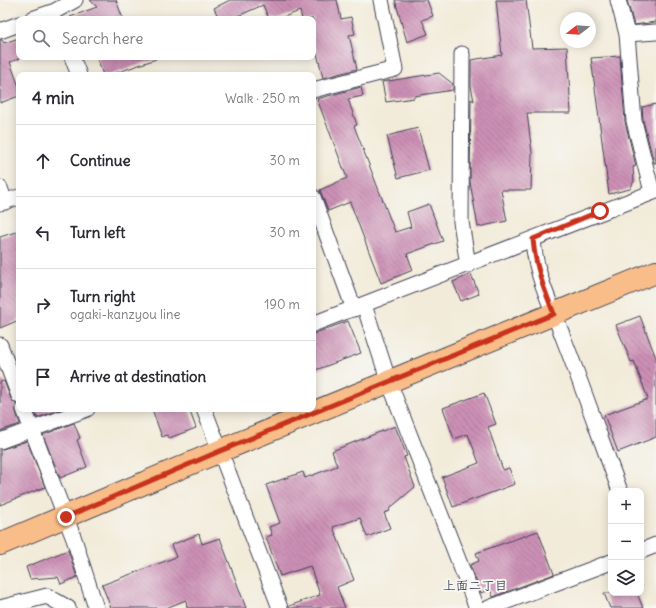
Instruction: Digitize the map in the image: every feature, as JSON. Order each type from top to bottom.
[{"type":"main road","points":[[316,412],[656,272]]},
{"type":"main road","points":[[0,544],[316,412]]},
{"type":"street","points":[[40,16],[75,0]]},
{"type":"street","points":[[316,89],[395,69],[380,0]]},
{"type":"street","points":[[316,323],[468,265],[654,191],[634,121],[627,34],[618,0]]},
{"type":"street","points":[[0,31],[16,25]]},
{"type":"street","points":[[627,34],[656,32]]},
{"type":"street","points":[[462,54],[461,222],[468,265]]},
{"type":"street","points":[[73,60],[78,72]]},
{"type":"street","points":[[316,205],[389,382],[477,608]]},
{"type":"street","points":[[533,239],[534,259],[540,279],[619,488]]},
{"type":"street","points":[[0,345],[16,388]]},
{"type":"street","points":[[25,412],[66,517],[96,608]]},
{"type":"street","points":[[0,441],[79,412]]},
{"type":"street","points":[[205,412],[280,608]]},
{"type":"street","points":[[490,608],[608,563]]},
{"type":"street","points":[[0,608],[47,596],[68,608]]},
{"type":"building","points":[[90,0],[116,0],[122,16],[73,16],[97,7]]},
{"type":"building","points":[[230,0],[337,0],[341,19],[351,17],[355,34],[349,35],[357,69],[323,78],[316,49],[316,16],[301,16],[300,11],[286,16],[268,16],[263,5],[238,16],[218,16],[214,8]]},
{"type":"building","points":[[395,0],[427,0],[433,16],[422,20],[428,34],[407,42]]},
{"type":"building","points":[[496,0],[526,0],[532,48],[567,48],[571,113],[527,113],[532,153],[531,190],[501,190],[507,221],[478,227],[470,182],[471,99],[474,101],[471,86],[471,60],[502,55]]},
{"type":"building","points":[[627,0],[656,0],[656,22],[634,25]]},
{"type":"building","points":[[16,39],[16,60],[10,62],[16,79],[16,97],[0,103],[0,40],[4,43]]},
{"type":"building","points":[[620,56],[625,122],[636,166],[633,167],[634,181],[630,189],[609,194],[591,58]]},
{"type":"building","points":[[98,60],[153,60],[119,72],[102,72]]},
{"type":"building","points":[[439,73],[453,84],[453,90],[386,102],[382,82]]},
{"type":"building","points":[[361,87],[363,96],[348,99],[357,125],[354,126],[395,232],[411,227],[407,212],[429,204],[443,241],[407,254],[413,270],[381,283],[350,202],[328,211],[320,190],[347,178],[317,99]]},
{"type":"building","points":[[656,104],[656,163],[654,163],[643,120],[642,107]]},
{"type":"building","points":[[418,128],[429,170],[398,178],[387,136]]},
{"type":"building","points":[[16,232],[16,321],[0,328],[0,237]]},
{"type":"building","points":[[471,274],[479,294],[461,301],[453,282]]},
{"type":"building","points":[[640,316],[656,358],[656,437],[618,452],[604,415],[648,399],[634,361],[631,362],[616,325]]},
{"type":"building","points":[[348,321],[361,353],[316,370],[316,333]]},
{"type":"building","points":[[4,381],[11,399],[16,404],[16,412],[20,424],[0,431],[0,382]]},
{"type":"building","points":[[484,393],[496,424],[488,427],[503,470],[509,468],[515,484],[453,507],[442,477],[479,463],[468,434],[454,439],[443,408]]},
{"type":"building","points":[[35,412],[53,412],[37,418]]},
{"type":"building","points":[[153,412],[190,412],[196,428],[169,438],[167,435],[162,437]]},
{"type":"building","points":[[74,423],[80,438],[77,440],[87,467],[60,478],[43,435]]},
{"type":"building","points":[[395,426],[407,456],[404,457],[415,487],[389,509],[390,511],[384,513],[390,528],[367,537],[360,518],[333,527],[354,580],[337,587],[345,608],[289,608],[289,606],[320,595],[310,566],[280,576],[266,537],[272,535],[269,527],[280,523],[266,485],[303,472],[305,478],[337,466],[332,451]]},
{"type":"building","points":[[27,441],[45,487],[0,505],[0,450]]},
{"type":"building","points":[[538,531],[554,574],[493,597],[490,589],[481,593],[470,565],[479,561],[476,553]]},
{"type":"building","points":[[199,534],[202,544],[220,538],[246,608],[187,608],[186,600],[166,608],[111,608],[102,585],[176,557],[171,545]]},
{"type":"building","points":[[68,550],[77,577],[61,584],[58,577],[30,579],[26,567]]},
{"type":"building","points":[[604,593],[608,593],[608,596],[638,596],[643,608],[610,608]]},
{"type":"district","name":"上面二丁目","points":[[475,585]]},
{"type":"route","points":[[66,517],[220,451],[554,314],[534,259],[533,239],[600,211]]}]
